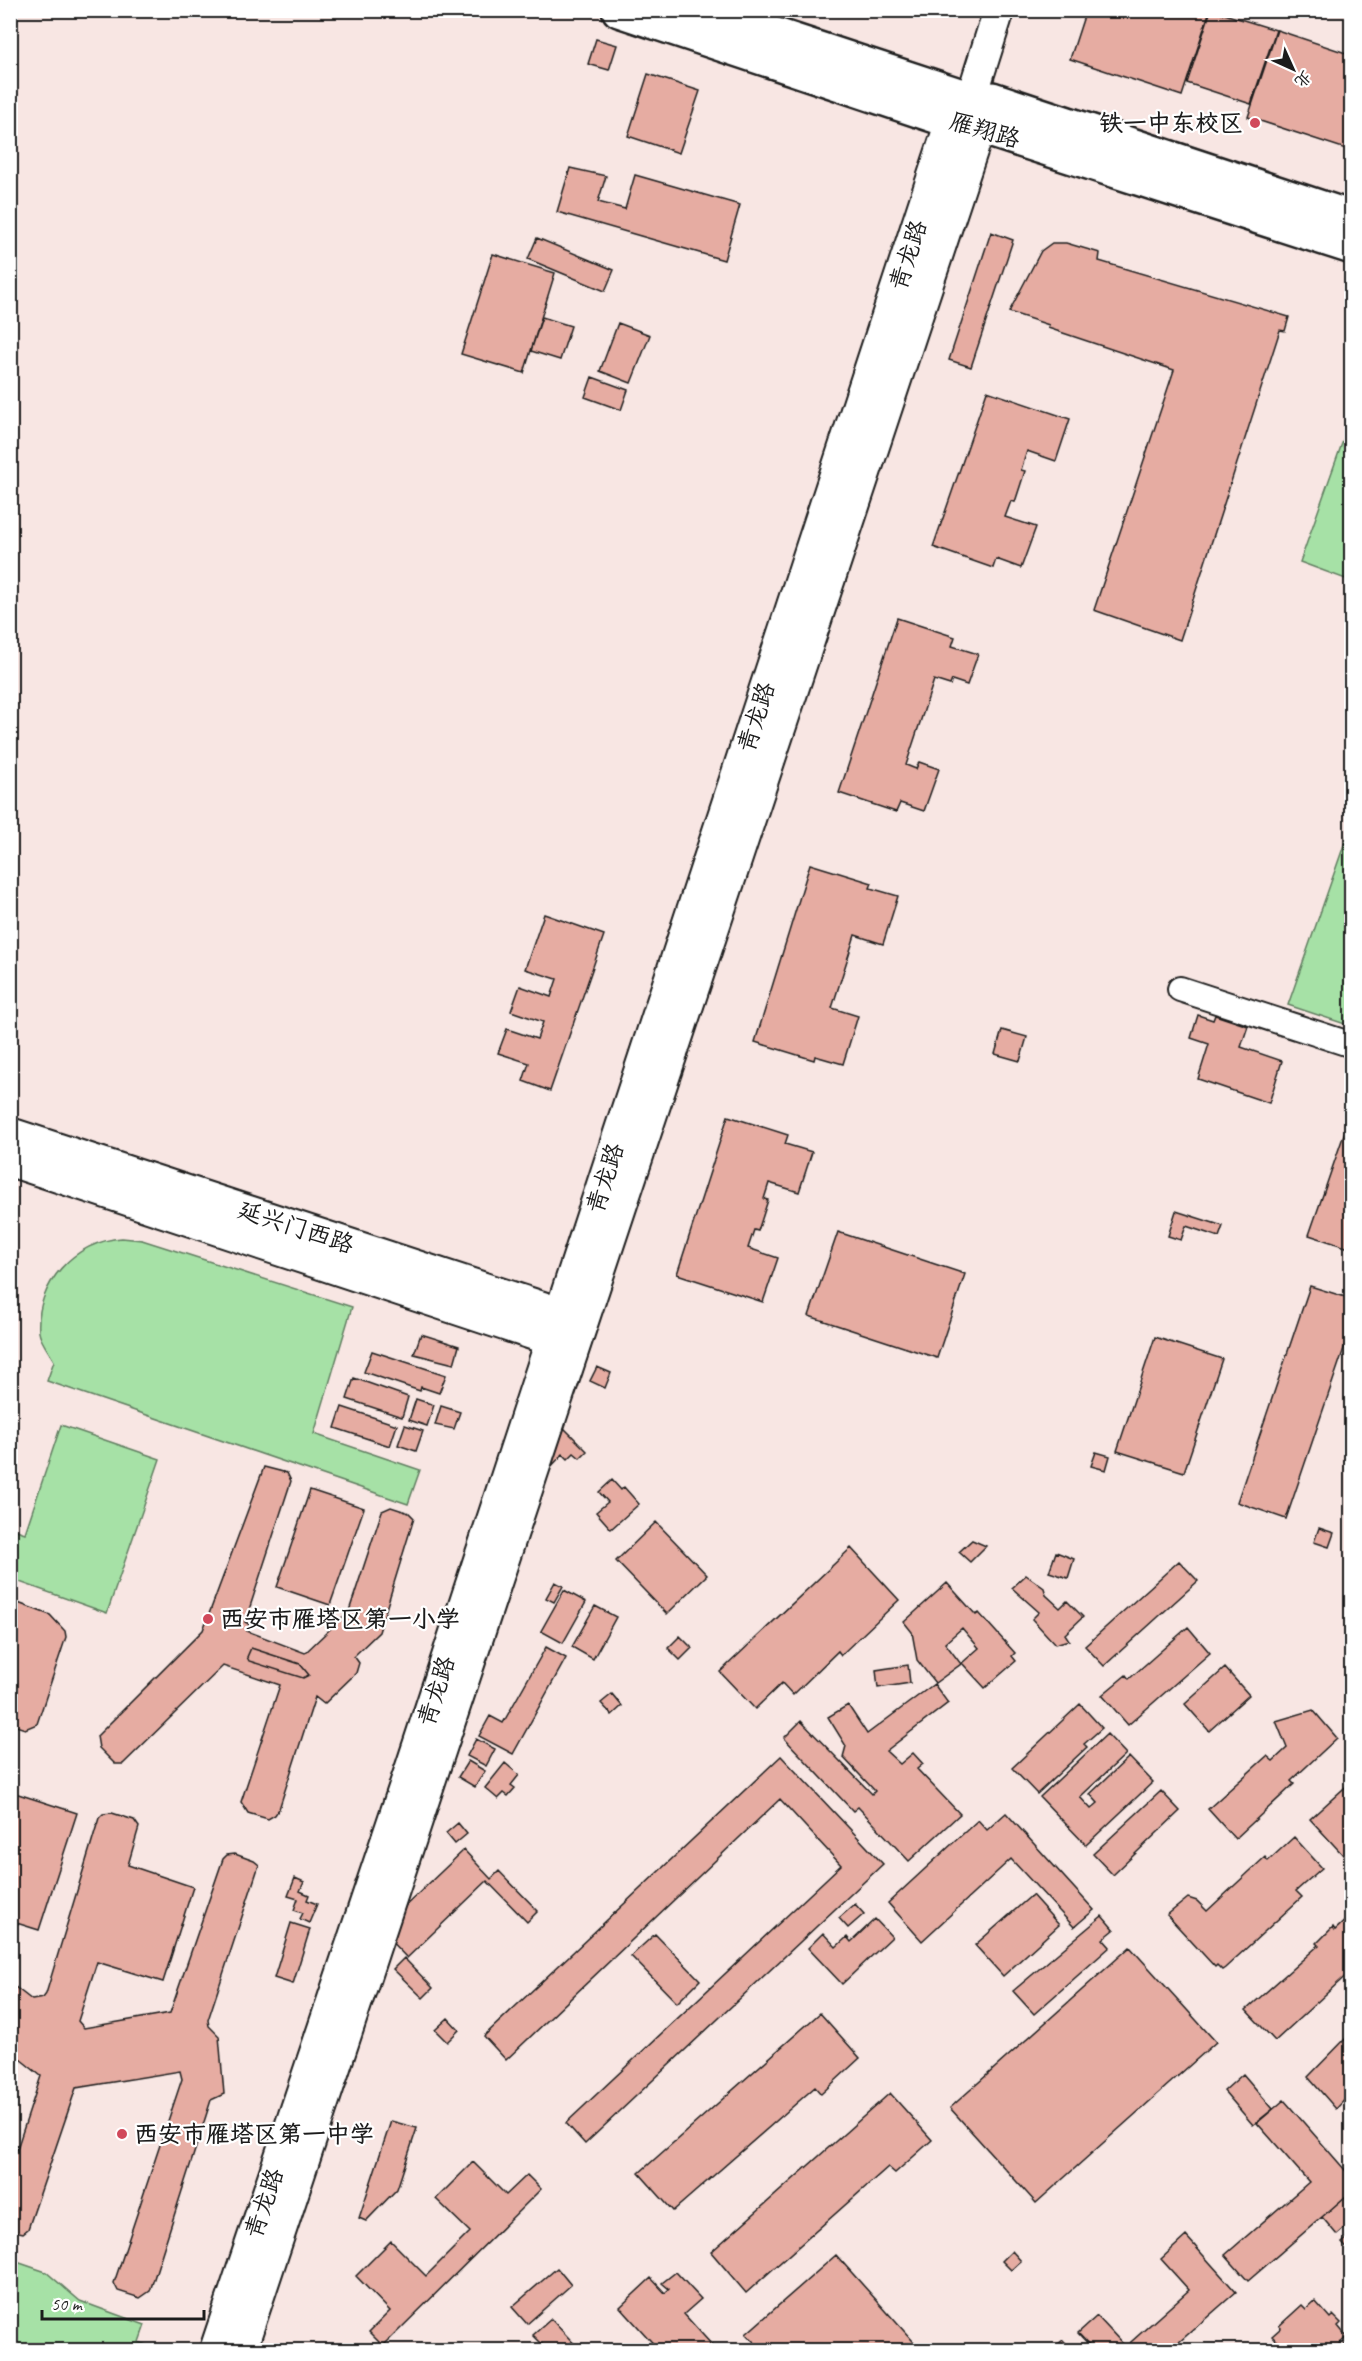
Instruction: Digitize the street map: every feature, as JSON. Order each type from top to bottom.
[{"type":"main road","name":"雁翔路","points":[[619,10],[973,112],[1343,223]]},
{"type":"main road","name":"雁翔路","points":[[700,10],[973,112]]},
{"type":"street","name":"青龙路","points":[[215,2350],[567,1330],[973,112],[999,10]]},
{"type":"street","name":"青龙路","points":[[973,112],[1021,10]]},
{"type":"street","points":[[1343,223],[1352,255]]},
{"type":"street","points":[[1180,989],[1352,1045]]},
{"type":"street","name":"延兴门西路","points":[[10,1133],[567,1330]]},
{"type":"street","name":"延兴门西路","points":[[10,1161],[567,1330]]},
{"type":"street","name":"青龙路","points":[[242,2350],[567,1330]]},
{"type":"green space","points":[[1351,418],[1351,581],[1300,562]]},
{"type":"green space","points":[[1351,825],[1351,1026],[1288,1005]]},
{"type":"green space","points":[[122,1238],[142,1240],[352,1307],[314,1434],[420,1470],[408,1504],[47,1381],[54,1361],[40,1336],[39,1314],[51,1282],[74,1256],[105,1241]]},
{"type":"green space","points":[[61,1425],[160,1459],[107,1613],[11,1579],[11,1528],[25,1533]]},
{"type":"green space","points":[[11,2260],[46,2272],[80,2301],[145,2325],[139,2342],[148,2346],[147,2350],[11,2350]]},
{"type":"building","points":[[1086,10],[1210,10],[1182,96],[1070,59]]},
{"type":"building","points":[[1211,10],[1276,30],[1251,104],[1187,83]]},
{"type":"building","points":[[1277,30],[1352,55],[1352,151],[1248,117]]},
{"type":"building","points":[[596,39],[617,45],[609,70],[588,64]]},
{"type":"building","points":[[648,74],[700,91],[679,153],[628,136]]},
{"type":"building","points":[[570,168],[606,176],[598,202],[625,209],[635,175],[740,205],[724,260],[557,212]]},
{"type":"building","points":[[991,232],[1013,240],[971,367],[949,360]]},
{"type":"building","points":[[537,238],[614,270],[605,291],[528,259]]},
{"type":"building","points":[[1052,243],[1066,243],[1100,253],[1099,261],[1289,317],[1285,331],[1280,330],[1180,640],[1094,610],[1174,370],[1048,328],[1049,325],[1009,312],[1041,251]]},
{"type":"building","points":[[493,254],[555,273],[524,373],[461,354]]},
{"type":"building","points":[[542,317],[571,326],[560,360],[531,351]]},
{"type":"building","points":[[618,323],[650,335],[631,383],[600,371]]},
{"type":"building","points":[[592,377],[628,390],[621,410],[585,397]]},
{"type":"building","points":[[987,391],[1070,419],[1056,461],[1027,451],[1021,470],[1025,471],[1015,502],[1011,501],[1005,517],[1036,527],[1021,568],[996,559],[993,568],[933,547]]},
{"type":"building","points":[[897,618],[955,637],[952,646],[978,654],[967,685],[952,680],[950,685],[934,680],[906,765],[916,769],[919,762],[939,769],[924,811],[900,803],[896,812],[839,793]]},
{"type":"building","points":[[810,864],[872,883],[870,888],[898,896],[883,944],[855,935],[832,1008],[858,1016],[843,1064],[815,1056],[814,1060],[755,1042]]},
{"type":"building","points":[[544,914],[604,935],[550,1091],[523,1081],[529,1063],[498,1053],[507,1029],[537,1039],[543,1022],[511,1011],[520,986],[551,997],[557,979],[525,969]]},
{"type":"building","points":[[1198,1015],[1213,1020],[1215,1015],[1248,1026],[1241,1047],[1282,1061],[1269,1103],[1198,1079],[1209,1044],[1191,1038]]},
{"type":"building","points":[[1002,1030],[1027,1037],[1020,1061],[995,1054]]},
{"type":"building","points":[[1352,1111],[1352,1249],[1309,1235]]},
{"type":"building","points":[[728,1116],[788,1135],[785,1144],[812,1152],[799,1192],[769,1183],[764,1199],[768,1200],[758,1231],[754,1230],[748,1248],[778,1258],[763,1302],[677,1274]]},
{"type":"building","points":[[1176,1211],[1223,1226],[1219,1237],[1186,1226],[1181,1240],[1168,1236]]},
{"type":"building","points":[[838,1232],[965,1274],[937,1358],[809,1316]]},
{"type":"building","points":[[1310,1286],[1352,1299],[1352,1325],[1286,1519],[1237,1502]]},
{"type":"building","points":[[421,1334],[459,1346],[454,1364],[414,1354]]},
{"type":"building","points":[[1155,1337],[1222,1359],[1184,1472],[1117,1451]]},
{"type":"building","points":[[372,1351],[446,1375],[439,1393],[421,1387],[420,1391],[364,1372]]},
{"type":"building","points":[[597,1367],[611,1373],[605,1388],[590,1381]]},
{"type":"building","points":[[354,1378],[408,1397],[402,1417],[347,1399]]},
{"type":"building","points":[[416,1399],[434,1405],[427,1426],[409,1420]]},
{"type":"building","points":[[441,1406],[460,1412],[454,1429],[435,1425]]},
{"type":"building","points":[[342,1407],[397,1425],[390,1446],[335,1428]]},
{"type":"building","points":[[560,1424],[587,1451],[580,1458],[574,1453],[568,1459],[563,1454],[547,1471]]},
{"type":"building","points":[[405,1425],[423,1431],[416,1451],[398,1445]]},
{"type":"building","points":[[1096,1452],[1110,1456],[1106,1470],[1091,1466]]},
{"type":"building","points":[[264,1467],[287,1473],[291,1481],[245,1622],[249,1624],[247,1631],[305,1653],[349,1611],[382,1511],[391,1507],[409,1513],[414,1518],[379,1632],[354,1656],[359,1663],[356,1673],[324,1704],[315,1697],[279,1809],[268,1819],[248,1813],[241,1802],[280,1685],[223,1666],[123,1764],[115,1764],[99,1748],[97,1736],[203,1630]],"holes":[[[251,1648],[300,1664],[309,1675],[303,1678],[249,1661],[247,1657]]]},
{"type":"building","points":[[612,1480],[621,1490],[624,1487],[639,1504],[611,1529],[596,1512],[608,1502],[599,1492]]},
{"type":"building","points":[[310,1490],[364,1508],[330,1605],[277,1587]]},
{"type":"building","points":[[656,1522],[707,1575],[667,1614],[616,1561]]},
{"type":"building","points":[[1319,1528],[1334,1533],[1329,1547],[1314,1542]]},
{"type":"building","points":[[972,1540],[986,1546],[970,1562],[959,1552]]},
{"type":"building","points":[[851,1548],[899,1600],[841,1655],[838,1651],[793,1695],[782,1683],[755,1709],[720,1672]]},
{"type":"building","points":[[1056,1552],[1074,1559],[1068,1578],[1049,1572]]},
{"type":"building","points":[[1179,1561],[1198,1581],[1104,1666],[1085,1646]]},
{"type":"building","points":[[1026,1575],[1044,1588],[1046,1595],[1060,1608],[1067,1601],[1083,1617],[1065,1634],[1069,1640],[1055,1644],[1032,1619],[1039,1612],[1012,1588]]},
{"type":"building","points":[[555,1582],[563,1586],[554,1602],[546,1598]]},
{"type":"building","points":[[947,1583],[976,1615],[979,1613],[1015,1653],[1012,1656],[1016,1661],[985,1688],[962,1663],[979,1648],[962,1628],[945,1643],[961,1664],[935,1683],[917,1660],[912,1632],[904,1622]]},
{"type":"building","points":[[564,1590],[586,1602],[563,1643],[541,1631]]},
{"type":"building","points":[[10,1600],[50,1615],[65,1631],[66,1637],[37,1724],[25,1729],[10,1724]]},
{"type":"building","points":[[595,1606],[616,1617],[593,1659],[572,1647]]},
{"type":"building","points":[[1188,1627],[1210,1653],[1128,1725],[1102,1695],[1126,1675],[1129,1679]]},
{"type":"building","points":[[680,1636],[692,1648],[680,1660],[668,1648]]},
{"type":"building","points":[[546,1647],[566,1658],[513,1754],[479,1736],[490,1716],[503,1723]]},
{"type":"building","points":[[251,1648],[300,1664],[309,1675],[303,1678],[249,1661],[247,1657]]},
{"type":"building","points":[[908,1665],[910,1683],[878,1688],[876,1670]]},
{"type":"building","points":[[1225,1668],[1249,1695],[1209,1731],[1185,1704]]},
{"type":"building","points":[[934,1684],[948,1703],[886,1751],[900,1764],[913,1753],[923,1764],[917,1769],[960,1814],[909,1861],[858,1807],[853,1811],[784,1738],[801,1721],[872,1794],[875,1791],[843,1757],[846,1746],[828,1717],[848,1705],[867,1734]]},
{"type":"building","points":[[612,1694],[622,1706],[612,1715],[601,1703]]},
{"type":"building","points":[[1080,1704],[1102,1728],[1084,1744],[1087,1747],[1037,1794],[1012,1768]]},
{"type":"building","points":[[1313,1710],[1337,1738],[1291,1781],[1294,1784],[1235,1839],[1208,1809],[1267,1756],[1273,1761],[1287,1748],[1276,1721]]},
{"type":"building","points":[[1107,1734],[1126,1754],[1080,1797],[1091,1809],[1098,1803],[1090,1794],[1129,1757],[1153,1782],[1086,1845],[1040,1797]]},
{"type":"building","points":[[476,1739],[495,1749],[486,1766],[467,1756]]},
{"type":"building","points":[[781,1756],[883,1864],[585,2144],[566,2123],[841,1865],[780,1799],[506,2060],[484,2036]]},
{"type":"building","points":[[468,1761],[485,1771],[475,1787],[458,1777]]},
{"type":"building","points":[[505,1763],[519,1775],[511,1785],[515,1788],[508,1796],[504,1793],[498,1799],[485,1788]]},
{"type":"building","points":[[1352,1781],[1352,1849],[1344,1856],[1310,1819]]},
{"type":"building","points":[[1161,1791],[1180,1811],[1113,1875],[1093,1854]]},
{"type":"building","points":[[12,1792],[77,1813],[39,1930],[10,1921]]},
{"type":"building","points":[[112,1813],[134,1820],[139,1827],[128,1865],[193,1887],[163,1982],[97,1962],[78,2021],[84,2028],[170,2013],[223,1859],[227,1855],[235,1854],[259,1865],[208,2020],[209,2026],[219,2036],[224,2094],[211,2100],[150,2291],[140,2298],[118,2291],[114,2283],[182,2079],[180,2071],[76,2088],[28,2229],[23,2233],[10,2230],[10,2170],[41,2076],[10,2051],[10,1983],[32,2000],[43,1998],[46,1994],[99,1818],[103,1814]]},
{"type":"building","points":[[1006,1813],[1094,1910],[1074,1927],[1011,1859],[922,1941],[888,1903],[978,1820],[987,1830]]},
{"type":"building","points":[[458,1823],[467,1834],[455,1844],[446,1833]]},
{"type":"building","points":[[1294,1837],[1322,1868],[1296,1891],[1302,1897],[1225,1968],[1222,1970],[1217,1965],[1215,1967],[1167,1915],[1188,1898],[1197,1901],[1207,1911],[1265,1857],[1268,1861]]},
{"type":"building","points":[[464,1850],[491,1879],[499,1871],[538,1911],[527,1922],[487,1881],[407,1958],[380,1930]]},
{"type":"building","points":[[295,1878],[304,1882],[300,1891],[309,1895],[307,1900],[317,1904],[309,1923],[300,1919],[303,1913],[294,1910],[298,1899],[288,1896]]},
{"type":"building","points":[[1032,1895],[1059,1925],[1003,1976],[975,1945]]},
{"type":"building","points":[[855,1904],[864,1914],[848,1928],[839,1918]]},
{"type":"building","points":[[1352,1911],[1352,1970],[1275,2041],[1246,2010],[1319,1945],[1317,1943],[1333,1927],[1335,1930],[1350,1916],[1348,1914]]},
{"type":"building","points":[[1102,1916],[1114,1930],[1103,1939],[1110,1947],[1034,2014],[1013,1991]]},
{"type":"building","points":[[875,1919],[892,1937],[842,1984],[808,1948],[823,1933],[836,1947],[847,1937],[851,1942]]},
{"type":"building","points":[[291,1923],[310,1929],[293,1984],[274,1978]]},
{"type":"building","points":[[655,1934],[700,1980],[677,2003],[631,1956]]},
{"type":"building","points":[[1130,1947],[1216,2042],[1036,2203],[950,2108]]},
{"type":"building","points":[[404,1958],[433,1988],[423,1998],[393,1969]]},
{"type":"building","points":[[820,2013],[860,2058],[821,2094],[815,2087],[673,2211],[639,2173]]},
{"type":"building","points":[[448,2018],[459,2030],[447,2042],[435,2030]]},
{"type":"building","points":[[1348,2036],[1352,2037],[1352,2092],[1336,2109],[1308,2077]]},
{"type":"building","points":[[1243,2074],[1273,2109],[1253,2125],[1224,2091]]},
{"type":"building","points":[[890,2093],[932,2140],[895,2173],[888,2167],[746,2293],[711,2252]]},
{"type":"building","points":[[1284,2100],[1352,2178],[1352,2191],[1248,2281],[1225,2255],[1309,2182],[1257,2123]]},
{"type":"building","points":[[391,2121],[417,2128],[397,2189],[366,2221],[359,2218]]},
{"type":"building","points":[[473,2162],[506,2195],[527,2175],[541,2189],[383,2346],[369,2332],[390,2311],[356,2276],[391,2241],[426,2276],[470,2232],[436,2199]]},
{"type":"building","points":[[1352,2191],[1352,2222],[1337,2235],[1322,2217]]},
{"type":"building","points":[[1352,2234],[1352,2254],[1342,2243]]},
{"type":"building","points":[[1186,2236],[1236,2292],[1170,2350],[1122,2350],[1189,2290],[1161,2259]]},
{"type":"building","points":[[1012,2251],[1021,2261],[1011,2270],[1002,2261]]},
{"type":"building","points":[[836,2255],[921,2350],[762,2350],[746,2334]]},
{"type":"building","points":[[557,2268],[571,2285],[527,2324],[512,2307]]},
{"type":"building","points":[[676,2272],[701,2299],[684,2314],[712,2345],[707,2350],[659,2350],[620,2307],[651,2278],[665,2293],[669,2289],[662,2283]]},
{"type":"building","points":[[1315,2301],[1330,2318],[1333,2315],[1341,2323],[1338,2326],[1347,2337],[1339,2344],[1342,2347],[1352,2339],[1352,2350],[1285,2350],[1272,2336],[1281,2328],[1279,2326],[1302,2305],[1306,2309]]},
{"type":"building","points":[[1097,2316],[1123,2344],[1116,2350],[1094,2350],[1078,2333]]},
{"type":"building","points":[[551,2319],[580,2350],[548,2350],[533,2335]]},
{"type":"building","points":[[1063,2340],[1072,2350],[1051,2350]]},
{"type":"place","name":"铁一中东校区","points":[[1255,123]]},
{"type":"place","name":"西安市雁塔区第一小学","points":[[208,1619]]},
{"type":"place","name":"西安市雁塔区第一中学","points":[[122,2134]]}]
